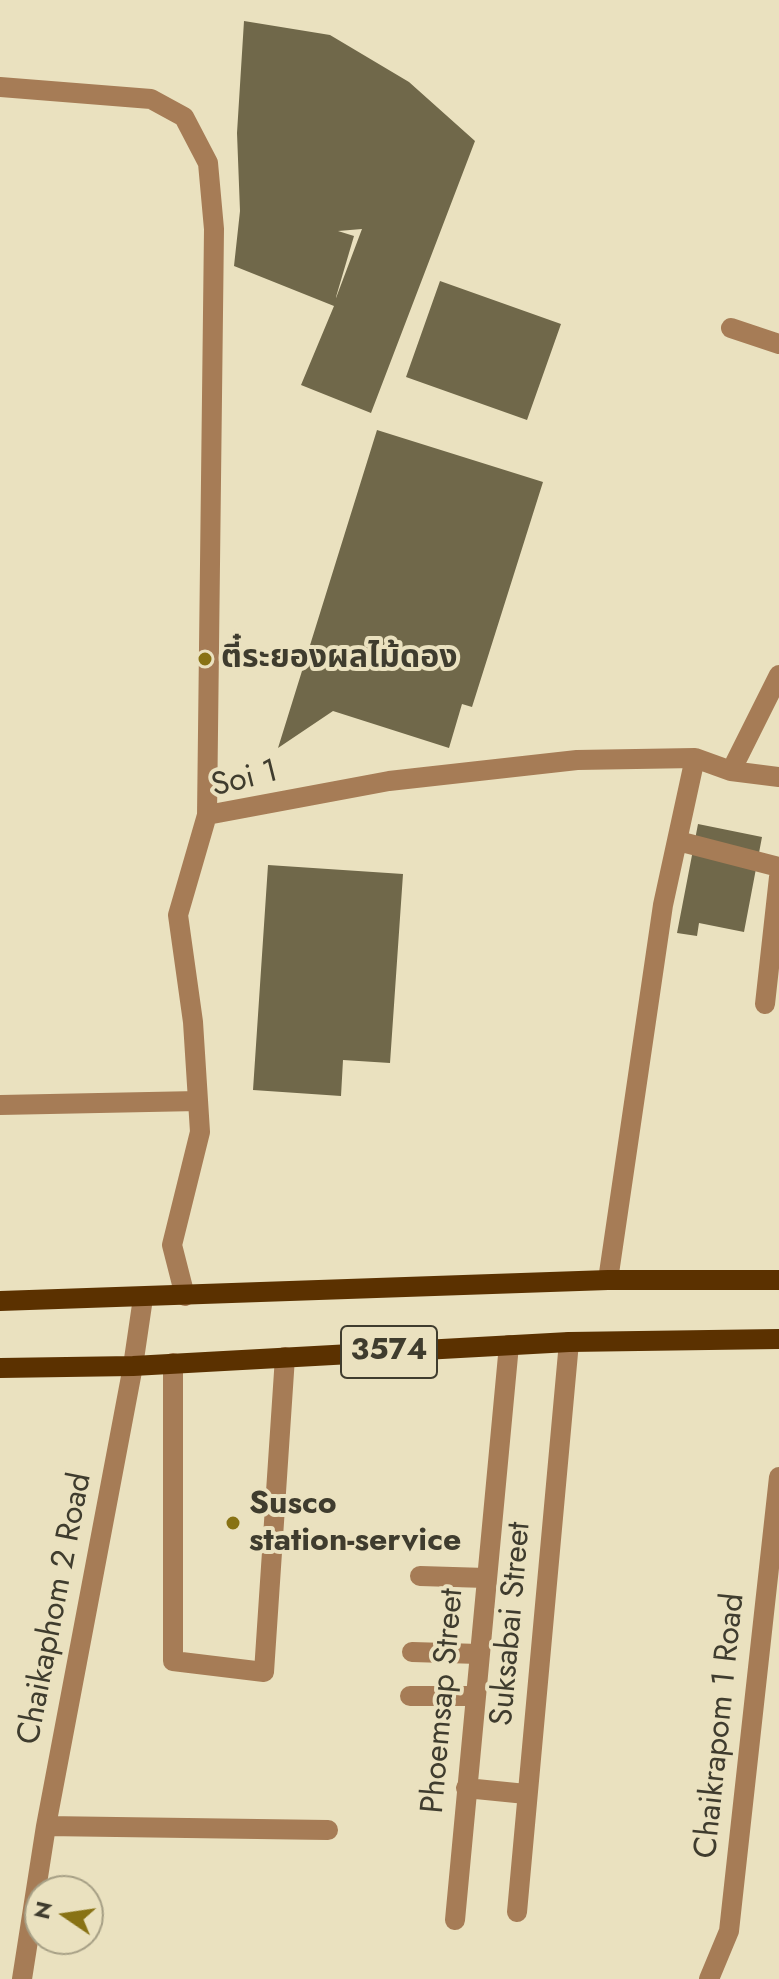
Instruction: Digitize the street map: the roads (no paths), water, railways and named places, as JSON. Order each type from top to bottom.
[{"type":"main road","name":"3574","points":[[0,1301],[608,1280],[779,1280]]},
{"type":"main road","name":"3574","points":[[0,1368],[133,1366],[569,1342],[779,1339]]},
{"type":"street","points":[[0,87],[151,99],[184,117],[208,163],[214,229],[207,815]]},
{"type":"street","points":[[731,328],[779,344]]},
{"type":"street","points":[[731,771],[779,675]]},
{"type":"street","points":[[608,1280],[663,905],[695,758]]},
{"type":"street","name":"Soi 1","points":[[185,1296],[172,1245],[200,1132],[193,1022],[178,915],[207,815],[389,781],[577,760],[695,758],[731,771],[779,777]]},
{"type":"street","points":[[678,841],[779,867]]},
{"type":"street","points":[[765,1004],[779,877]]},
{"type":"street","points":[[0,1105],[198,1101]]},
{"type":"street","name":"Chaikaphom 2 Road","points":[[22,1979],[46,1826],[133,1366],[143,1298]]},
{"type":"street","name":"Suksabai Street","points":[[517,1912],[569,1342]]},
{"type":"street","name":"Phoemsap Street","points":[[455,1920],[509,1345]]},
{"type":"street","points":[[173,1363],[173,1661],[264,1672],[285,1357]]},
{"type":"street","name":"Chaikrapom 1 Road","points":[[709,1979],[729,1931],[779,1477]]},
{"type":"street","points":[[420,1576],[486,1578]]},
{"type":"street","points":[[412,1652],[479,1654]]},
{"type":"street","points":[[410,1696],[475,1696]]},
{"type":"street","points":[[466,1788],[526,1794]]},
{"type":"street","points":[[46,1826],[328,1830]]},
{"type":"place","name":"ตี๋ระยองผลไม้ดอง","points":[[205,659]]},
{"type":"place","name":"Susco station-service","points":[[233,1523]]}]
